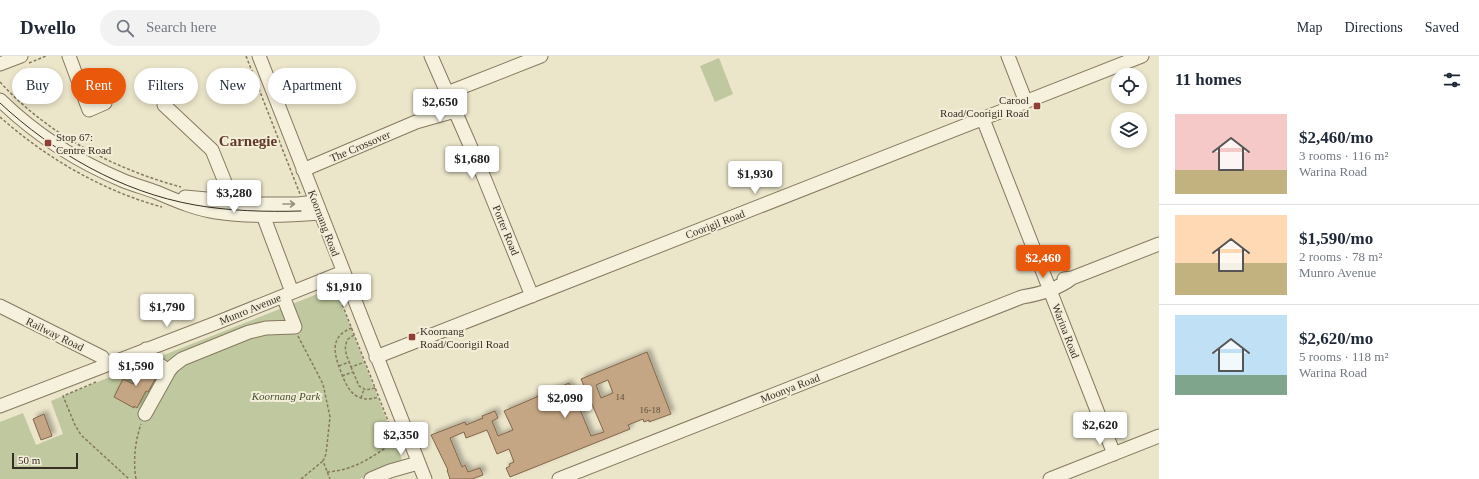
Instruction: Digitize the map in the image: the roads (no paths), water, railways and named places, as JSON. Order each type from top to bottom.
[{"type":"street","points":[[0,64],[21,56]]},
{"type":"street","points":[[69,56],[73,68]]},
{"type":"street","name":"Koornang Road","points":[[259,56],[317,207],[337,274],[371,359],[425,479]]},
{"type":"street","name":"Porter Road","points":[[431,56],[483,175],[532,296]]},
{"type":"street","name":"The Crossover","points":[[303,170],[416,122],[451,102],[541,56]]},
{"type":"street","points":[[1008,56],[1026,102]]},
{"type":"street","name":"Coorigil Road","points":[[371,359],[1142,56]]},
{"type":"street","points":[[0,100],[35,130],[75,157],[124,181],[193,207],[216,212],[263,215],[317,207]]},
{"type":"street","points":[[87,104],[89,110],[103,104]]},
{"type":"street","points":[[164,105],[212,150],[233,202]]},
{"type":"street","name":"Warina Road","points":[[983,119],[1114,454]]},
{"type":"street","points":[[153,192],[195,199],[298,204],[317,207]]},
{"type":"street","points":[[145,414],[169,371],[182,359],[249,332],[266,328],[295,327],[288,294],[263,215]]},
{"type":"street","name":"Moonya Road","points":[[558,479],[1022,297],[1035,295],[1048,287],[1064,284],[1072,278],[1159,244]]},
{"type":"street","name":"Munro Avenue","points":[[0,406],[337,274]]},
{"type":"street","name":"Railway Road","points":[[0,306],[102,357],[108,364]]},
{"type":"street","points":[[146,350],[151,359],[169,371]]},
{"type":"street","points":[[1050,479],[1159,436]]},
{"type":"street","points":[[371,479],[417,459]]},
{"type":"tram line","points":[[0,103],[21,121],[66,154],[90,168],[141,191],[168,199],[221,209],[248,211],[301,211]]},
{"type":"place","name":"Carool Road/Coorigil Road","points":[[1037,106]]},
{"type":"place","name":"Stop 67: Centre Road","points":[[48,143]]},
{"type":"place","name":"Koornang Road/Coorigil Road","points":[[412,337]]},
{"type":"district","name":"Carnegie","points":[[248,141]]},
{"type":"park label","name":"Koornang Park","points":[[286,396]]}]
